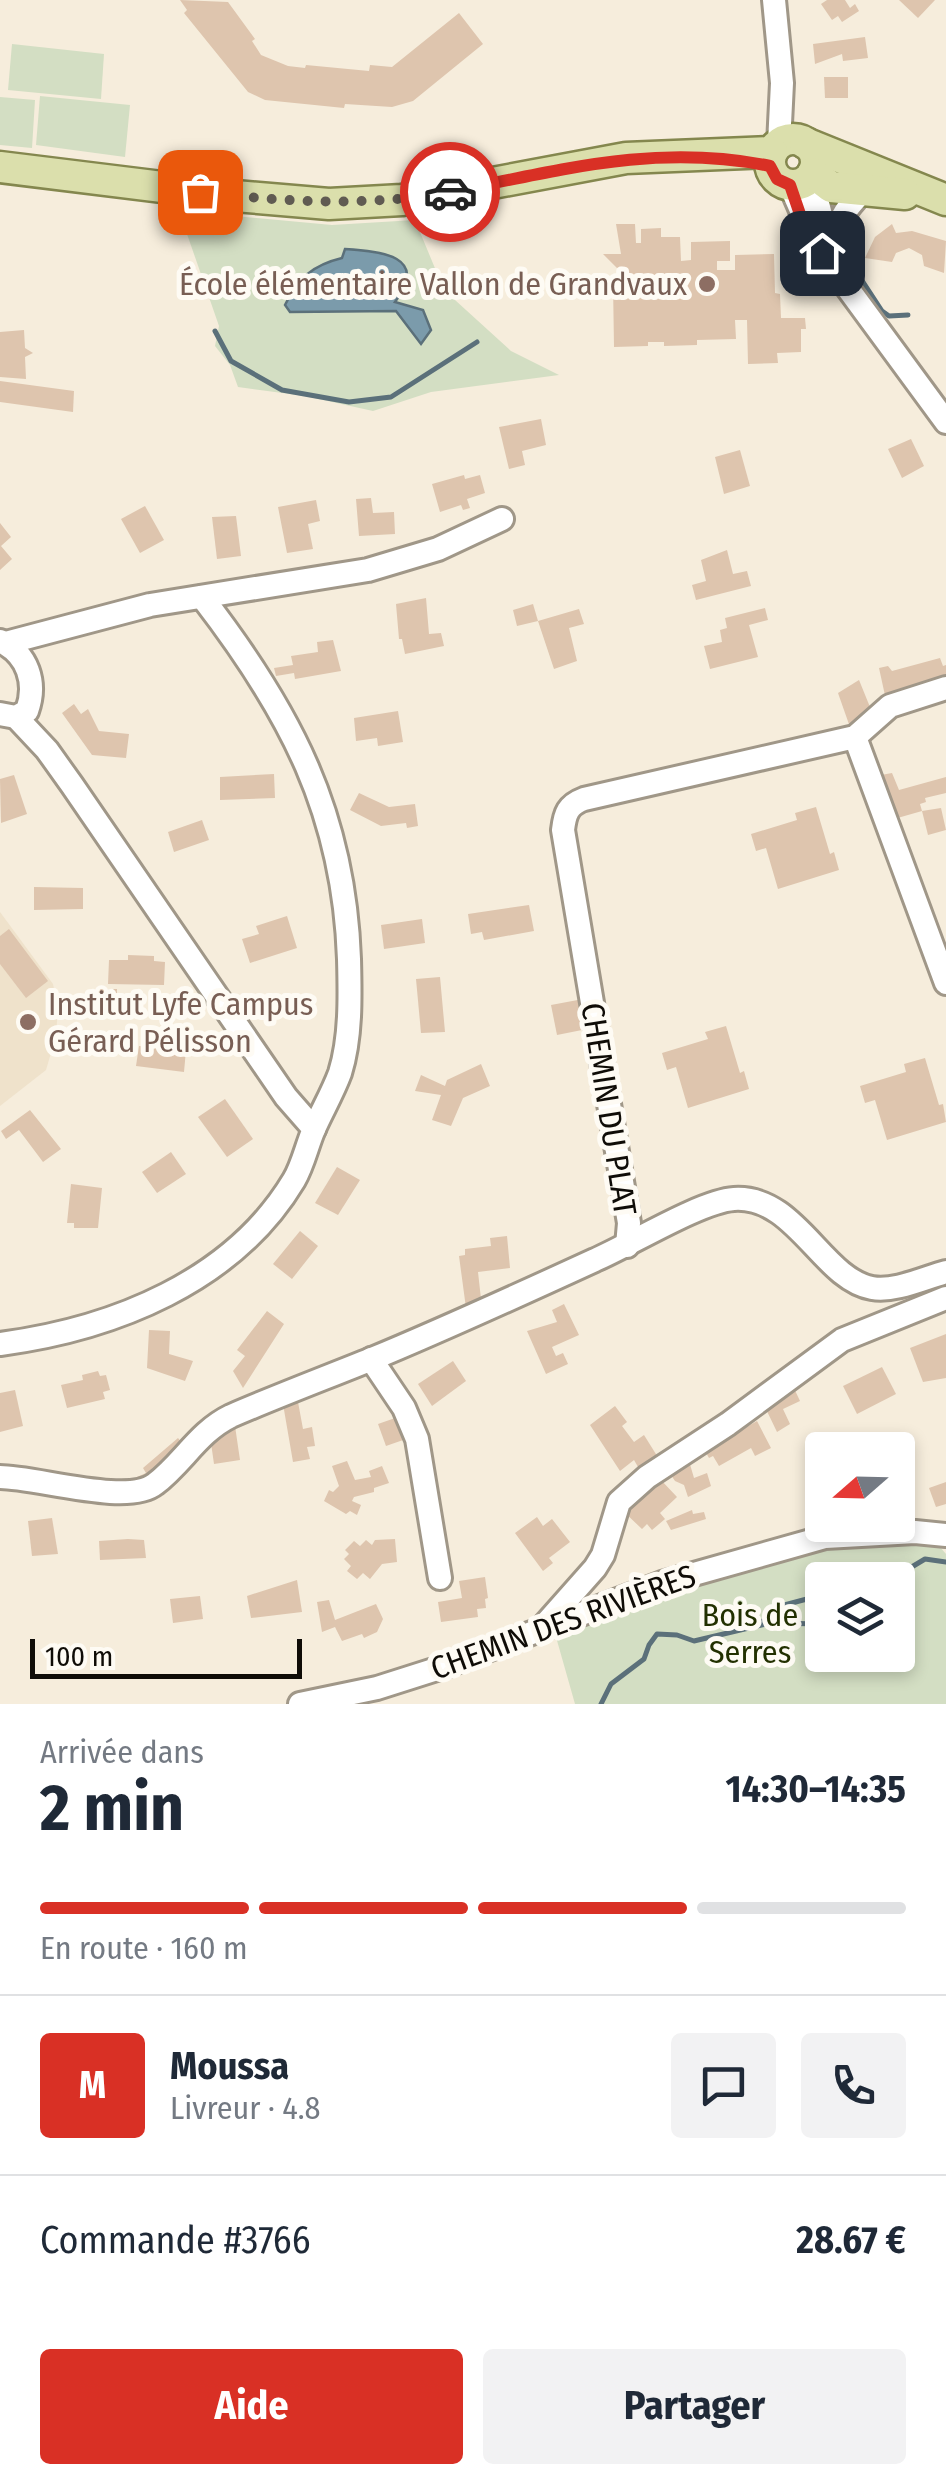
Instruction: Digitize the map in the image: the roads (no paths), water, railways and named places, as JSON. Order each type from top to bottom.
[{"type":"main road","points":[[0,168],[328,204],[402,200],[626,158],[717,156],[792,160],[943,198]]},
{"type":"main road","points":[[792,160],[831,187],[943,198]]},
{"type":"street","points":[[774,0],[792,160],[809,233],[946,422]]},
{"type":"street","points":[[846,284],[838,261],[836,231],[847,207],[864,190]]},
{"type":"street","points":[[3,642],[71,628],[150,605],[368,570],[438,549],[502,519]]},
{"type":"street","points":[[0,1344],[48,1338],[166,1298],[243,1245],[294,1179],[340,1072],[350,1002],[348,920],[335,844],[302,750],[268,688],[202,597]]},
{"type":"street","points":[[28,668],[44,646],[71,628]]},
{"type":"street","points":[[3,642],[19,654],[28,668],[32,698],[14,714],[47,750],[286,1098],[314,1129]]},
{"type":"street","name":"CHEMIN DU PLAT","points":[[0,1478],[116,1492],[147,1489],[219,1422],[372,1360],[627,1246],[628,1223],[563,830],[564,815],[574,803],[584,799],[856,738],[890,706],[946,688]]},
{"type":"street","points":[[856,738],[946,983]]},
{"type":"street","points":[[627,1246],[714,1204],[748,1200],[784,1216],[849,1278],[861,1284],[893,1287],[946,1272]]},
{"type":"street","points":[[537,1633],[595,1568],[603,1556],[618,1502],[646,1477],[728,1424],[842,1340],[946,1298]]},
{"type":"street","points":[[372,1360],[404,1408],[417,1439],[440,1578]]},
{"type":"street","name":"CHEMIN DES RIVIÈRES","points":[[300,1704],[377,1688],[537,1633],[662,1583],[825,1537],[915,1532],[946,1535]]},
{"type":"water","points":[[345,249],[386,255],[404,266],[404,287],[395,302],[423,310],[431,330],[421,344],[396,311],[290,312],[285,305],[301,280],[323,264],[342,258]]},
{"type":"waterway","points":[[846,256],[882,311],[889,316],[908,315]]},
{"type":"waterway","points":[[215,331],[231,361],[282,390],[349,402],[391,397],[477,342]]},
{"type":"waterway","points":[[915,1565],[925,1559],[946,1562]]},
{"type":"waterway","points":[[761,1624],[773,1608],[805,1600]]},
{"type":"waterway","points":[[601,1704],[611,1684],[644,1659],[657,1634],[694,1641],[770,1623],[805,1624]]},
{"type":"place","name":"École élémentaire Vallon de Grandvaux","points":[[707,284]]},
{"type":"place","name":"Institut Lyfe Campus Gérard Pélisson","points":[[28,1022]]},
{"type":"park label","name":"Bois de Serres","points":[[750,1634]]}]
